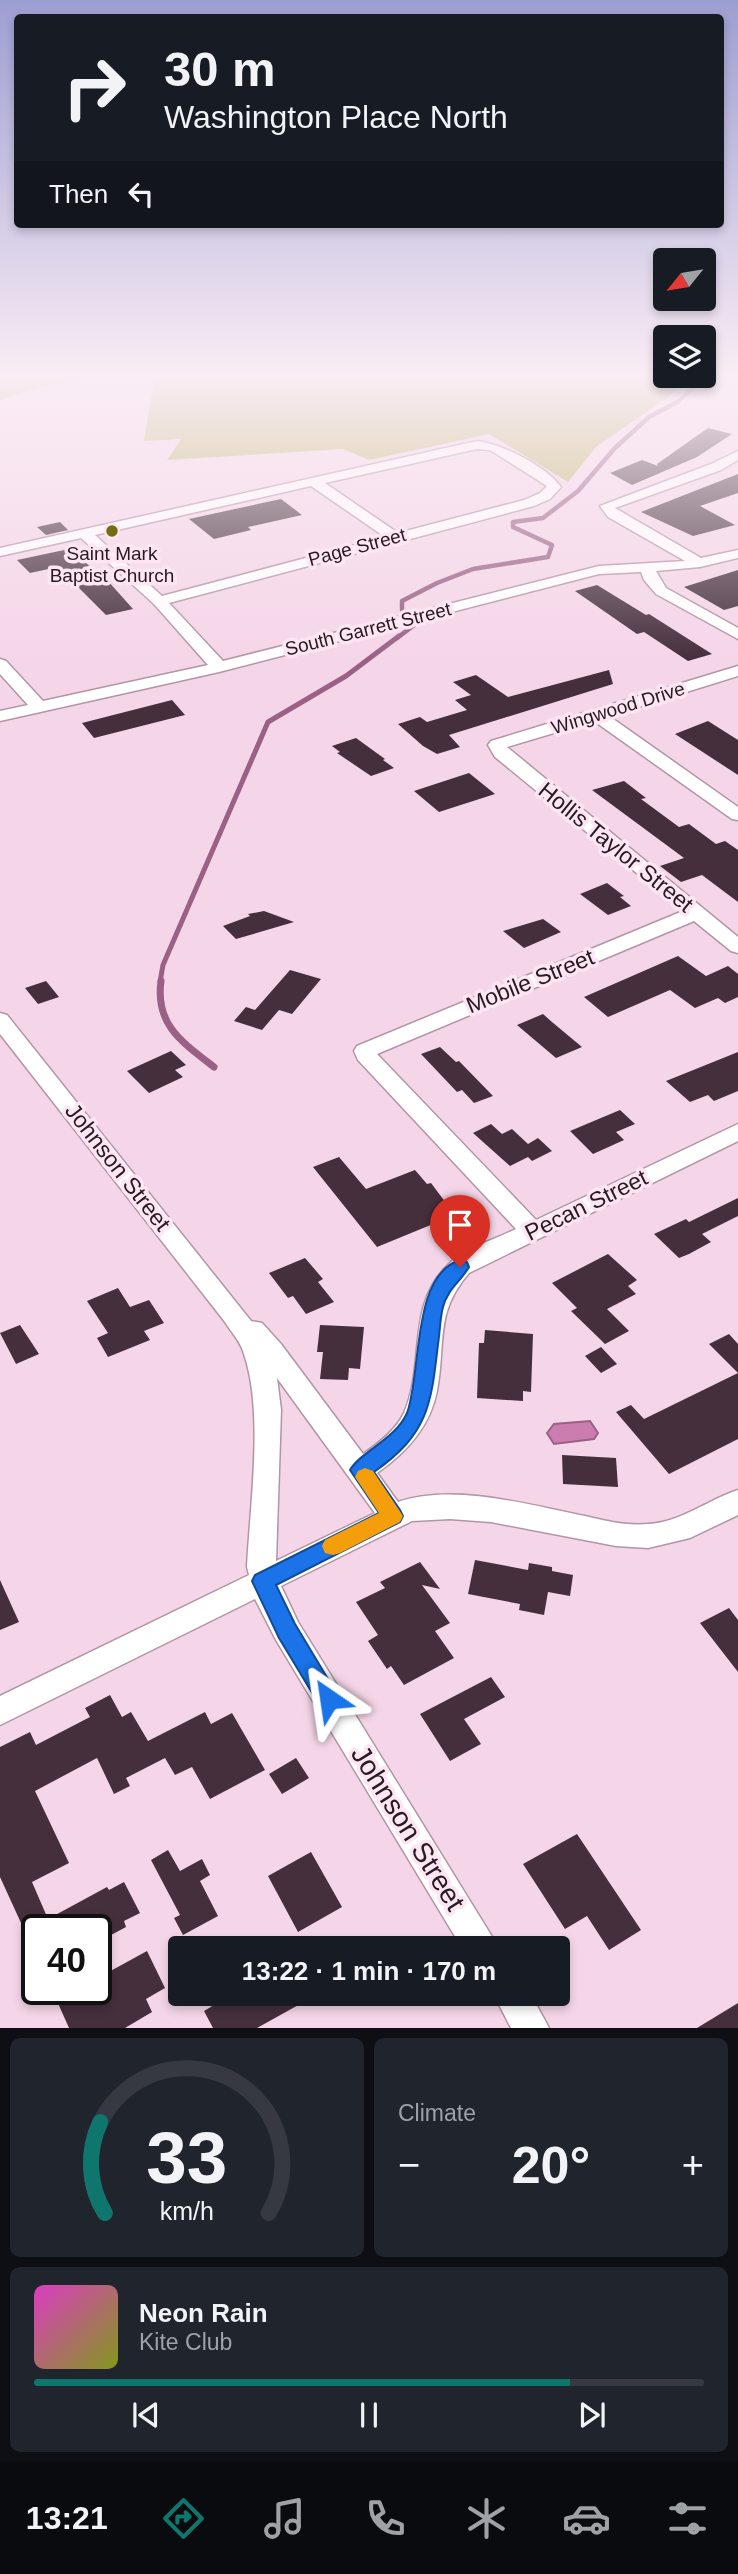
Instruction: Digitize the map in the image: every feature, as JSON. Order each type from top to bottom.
[{"type":"street","name":"Page Street","points":[[314,482],[370,470]]},
{"type":"street","name":"Page Street","points":[[159,601],[529,503],[552,490],[549,480],[531,470]]},
{"type":"street","points":[[700,563],[613,514],[607,506],[707,470]]},
{"type":"street","points":[[0,552],[314,482],[394,537]]},
{"type":"street","points":[[84,533],[159,601],[219,667]]},
{"type":"street","name":"South Garrett Street","points":[[0,716],[219,667],[587,573],[612,568],[700,563],[738,554]]},
{"type":"street","points":[[647,567],[654,585],[661,591],[738,634]]},
{"type":"street","points":[[0,664],[38,706]]},
{"type":"street","name":"Wingwood Drive","points":[[497,745],[738,671]]},
{"type":"street","points":[[597,715],[738,815]]},
{"type":"street","name":"Hollis Taylor Street","points":[[497,745],[501,753],[738,947]]},
{"type":"street","name":"Mobile Street","points":[[532,1231],[365,1051],[696,913]]},
{"type":"street","name":"Johnson Street","points":[[0,1020],[234,1315],[256,1349],[268,1410],[260,1552],[263,1581],[287,1631],[475,1936]]},
{"type":"street","name":"Pecan Street","points":[[361,1470],[387,1452],[410,1426],[416,1414],[423,1390],[433,1306],[442,1287],[460,1267],[738,1132]]},
{"type":"street","name":"Johnson Street","points":[[234,1315],[272,1351],[393,1516]]},
{"type":"street","points":[[0,1711],[408,1510],[439,1506],[483,1508],[615,1534],[646,1536],[687,1527],[738,1501]]},
{"type":"street","points":[[518,2006],[531,2028]]},
{"type":"shaded area","points":[[548,470],[578,470],[568,482]]},
{"type":"shaded area","points":[[590,1421],[598,1433],[594,1439],[554,1444],[547,1433],[554,1424]]},
{"type":"building","points":[[618,470],[668,470],[632,485],[610,473]]},
{"type":"building","points":[[738,474],[738,493],[700,506],[735,525],[693,536],[641,512]]},
{"type":"building","points":[[281,499],[302,515],[248,527],[251,530],[214,539],[189,519]]},
{"type":"building","points":[[60,522],[68,530],[46,535],[37,527]]},
{"type":"building","points":[[69,549],[108,581],[133,609],[106,615],[58,567],[30,573],[17,560]]},
{"type":"building","points":[[738,570],[738,606],[724,610],[684,587]]},
{"type":"building","points":[[597,585],[712,654],[688,661],[644,632],[637,634],[575,591]]},
{"type":"building","points":[[609,670],[613,684],[449,735],[460,747],[437,754],[423,746],[398,724],[420,717],[427,722],[467,710],[455,700],[471,695],[453,682],[476,675],[508,697]]},
{"type":"building","points":[[172,700],[185,715],[94,738],[82,723]]},
{"type":"building","points":[[708,721],[738,740],[738,775],[675,734]]},
{"type":"building","points":[[356,738],[394,768],[371,776],[337,753],[340,752],[332,746]]},
{"type":"building","points":[[469,773],[495,794],[439,812],[414,791]]},
{"type":"building","points":[[624,781],[646,798],[641,799],[679,827],[689,824],[716,844],[725,841],[738,850],[738,902],[702,875],[681,882],[660,866],[684,858],[592,790]]},
{"type":"building","points":[[607,883],[624,896],[620,897],[631,906],[608,915],[580,894]]},
{"type":"building","points":[[264,911],[294,922],[236,939],[223,926],[250,916],[248,914]]},
{"type":"building","points":[[543,919],[561,932],[524,948],[503,931]]},
{"type":"building","points":[[678,956],[706,976],[728,966],[738,974],[738,997],[725,1003],[718,998],[695,1008],[670,990],[608,1017],[584,997]]},
{"type":"building","points":[[290,970],[321,979],[292,1014],[279,1010],[262,1030],[234,1021],[246,1007],[255,1010]]},
{"type":"building","points":[[46,981],[59,997],[38,1004],[25,988]]},
{"type":"building","points":[[543,1014],[582,1047],[556,1058],[517,1025]]},
{"type":"building","points":[[440,1047],[456,1062],[459,1061],[493,1096],[474,1103],[462,1090],[457,1092],[421,1054]]},
{"type":"building","points":[[171,1051],[186,1065],[175,1070],[183,1077],[149,1093],[127,1071]]},
{"type":"building","points":[[738,1052],[738,1091],[714,1101],[708,1095],[690,1102],[666,1081]]},
{"type":"building","points":[[620,1110],[635,1124],[616,1132],[624,1140],[593,1154],[570,1131]]},
{"type":"building","points":[[491,1124],[502,1134],[512,1129],[528,1144],[538,1138],[552,1151],[532,1161],[528,1157],[510,1166],[473,1133]]},
{"type":"building","points":[[339,1157],[366,1189],[415,1170],[427,1184],[431,1183],[455,1215],[377,1247],[313,1167]]},
{"type":"building","points":[[738,1198],[738,1216],[702,1234],[711,1242],[689,1254],[679,1258],[654,1234],[686,1219],[689,1222]]},
{"type":"building","points":[[608,1254],[637,1280],[628,1286],[636,1294],[607,1309],[629,1331],[605,1344],[571,1311],[577,1308],[552,1283]]},
{"type":"building","points":[[305,1258],[323,1279],[318,1282],[334,1302],[306,1314],[293,1296],[288,1298],[269,1273]]},
{"type":"building","points":[[118,1288],[130,1307],[149,1300],[164,1323],[144,1331],[150,1340],[108,1357],[97,1338],[108,1333],[87,1301]]},
{"type":"building","points":[[20,1325],[39,1354],[16,1364],[0,1333]]},
{"type":"building","points":[[320,1325],[364,1327],[360,1369],[349,1368],[348,1380],[320,1379],[323,1352],[317,1352]]},
{"type":"building","points":[[485,1330],[533,1334],[531,1392],[523,1391],[523,1401],[477,1398],[479,1343],[484,1343]]},
{"type":"building","points":[[729,1334],[738,1344],[738,1373],[709,1344]]},
{"type":"building","points":[[601,1347],[617,1364],[601,1373],[585,1356]]},
{"type":"building","points":[[738,1373],[738,1439],[669,1474],[616,1412],[631,1405],[644,1419]]},
{"type":"building","points":[[562,1455],[616,1458],[618,1487],[563,1484]]},
{"type":"building","points":[[475,1560],[528,1570],[529,1563],[552,1567],[552,1571],[573,1575],[570,1596],[548,1592],[544,1615],[519,1610],[520,1604],[468,1594]]},
{"type":"building","points":[[420,1562],[440,1589],[422,1585],[450,1623],[435,1631],[454,1658],[404,1685],[391,1666],[387,1669],[368,1641],[378,1635],[356,1602],[385,1588],[380,1582]]},
{"type":"building","points":[[0,1580],[19,1622],[0,1630]]},
{"type":"building","points":[[729,1608],[738,1620],[738,1672],[700,1623]]},
{"type":"building","points":[[491,1677],[505,1697],[464,1719],[481,1744],[450,1761],[420,1714]]},
{"type":"building","points":[[110,1695],[122,1717],[131,1712],[148,1741],[205,1712],[211,1724],[232,1713],[265,1770],[210,1799],[192,1767],[175,1775],[165,1758],[126,1778],[130,1786],[114,1794],[97,1758],[35,1791],[69,1863],[32,1882],[46,1914],[21,1914],[21,1923],[0,1877],[0,1747],[30,1732],[36,1745],[90,1717],[85,1708]]},
{"type":"building","points":[[296,1758],[309,1778],[282,1794],[269,1774]]},
{"type":"building","points":[[577,1834],[641,1930],[609,1950],[587,1916],[565,1929],[523,1864]]},
{"type":"building","points":[[168,1850],[180,1871],[202,1859],[210,1875],[200,1881],[218,1916],[183,1935],[174,1918],[180,1915],[151,1860]]},
{"type":"building","points":[[311,1852],[342,1907],[298,1932],[268,1876]]},
{"type":"building","points":[[124,1882],[140,1913],[124,1921],[126,1927],[112,1934],[112,1914],[57,1914],[107,1887],[109,1890]]},
{"type":"building","points":[[147,1951],[165,1988],[146,1999],[152,2012],[125,2028],[69,2028],[59,2005],[112,2005],[112,1970]]},
{"type":"building","points":[[738,2003],[738,2028],[697,2028]]},
{"type":"building","points":[[212,2006],[297,2006],[257,2028],[213,2028],[204,2011]]},
{"type":"waterway","points":[[402,610],[402,601],[473,569],[548,557],[552,545],[513,527],[513,522],[543,518],[578,491],[596,470]]},
{"type":"waterway","points":[[397,638],[417,623]]},
{"type":"waterway","points":[[160,982],[163,965],[268,722],[346,676],[399,636]]},
{"type":"waterway","points":[[161,981],[162,1009],[173,1031],[214,1067]]},
{"type":"slow traffic","points":[[333,1546],[393,1516],[365,1477]]},
{"type":"place","name":"Saint Mark Baptist Church","points":[[112,531]]},
{"type":"route","points":[[329,1699],[287,1631],[263,1581],[393,1516],[361,1470],[387,1452],[410,1426],[416,1414],[423,1390],[433,1306],[442,1287],[460,1267]]}]
